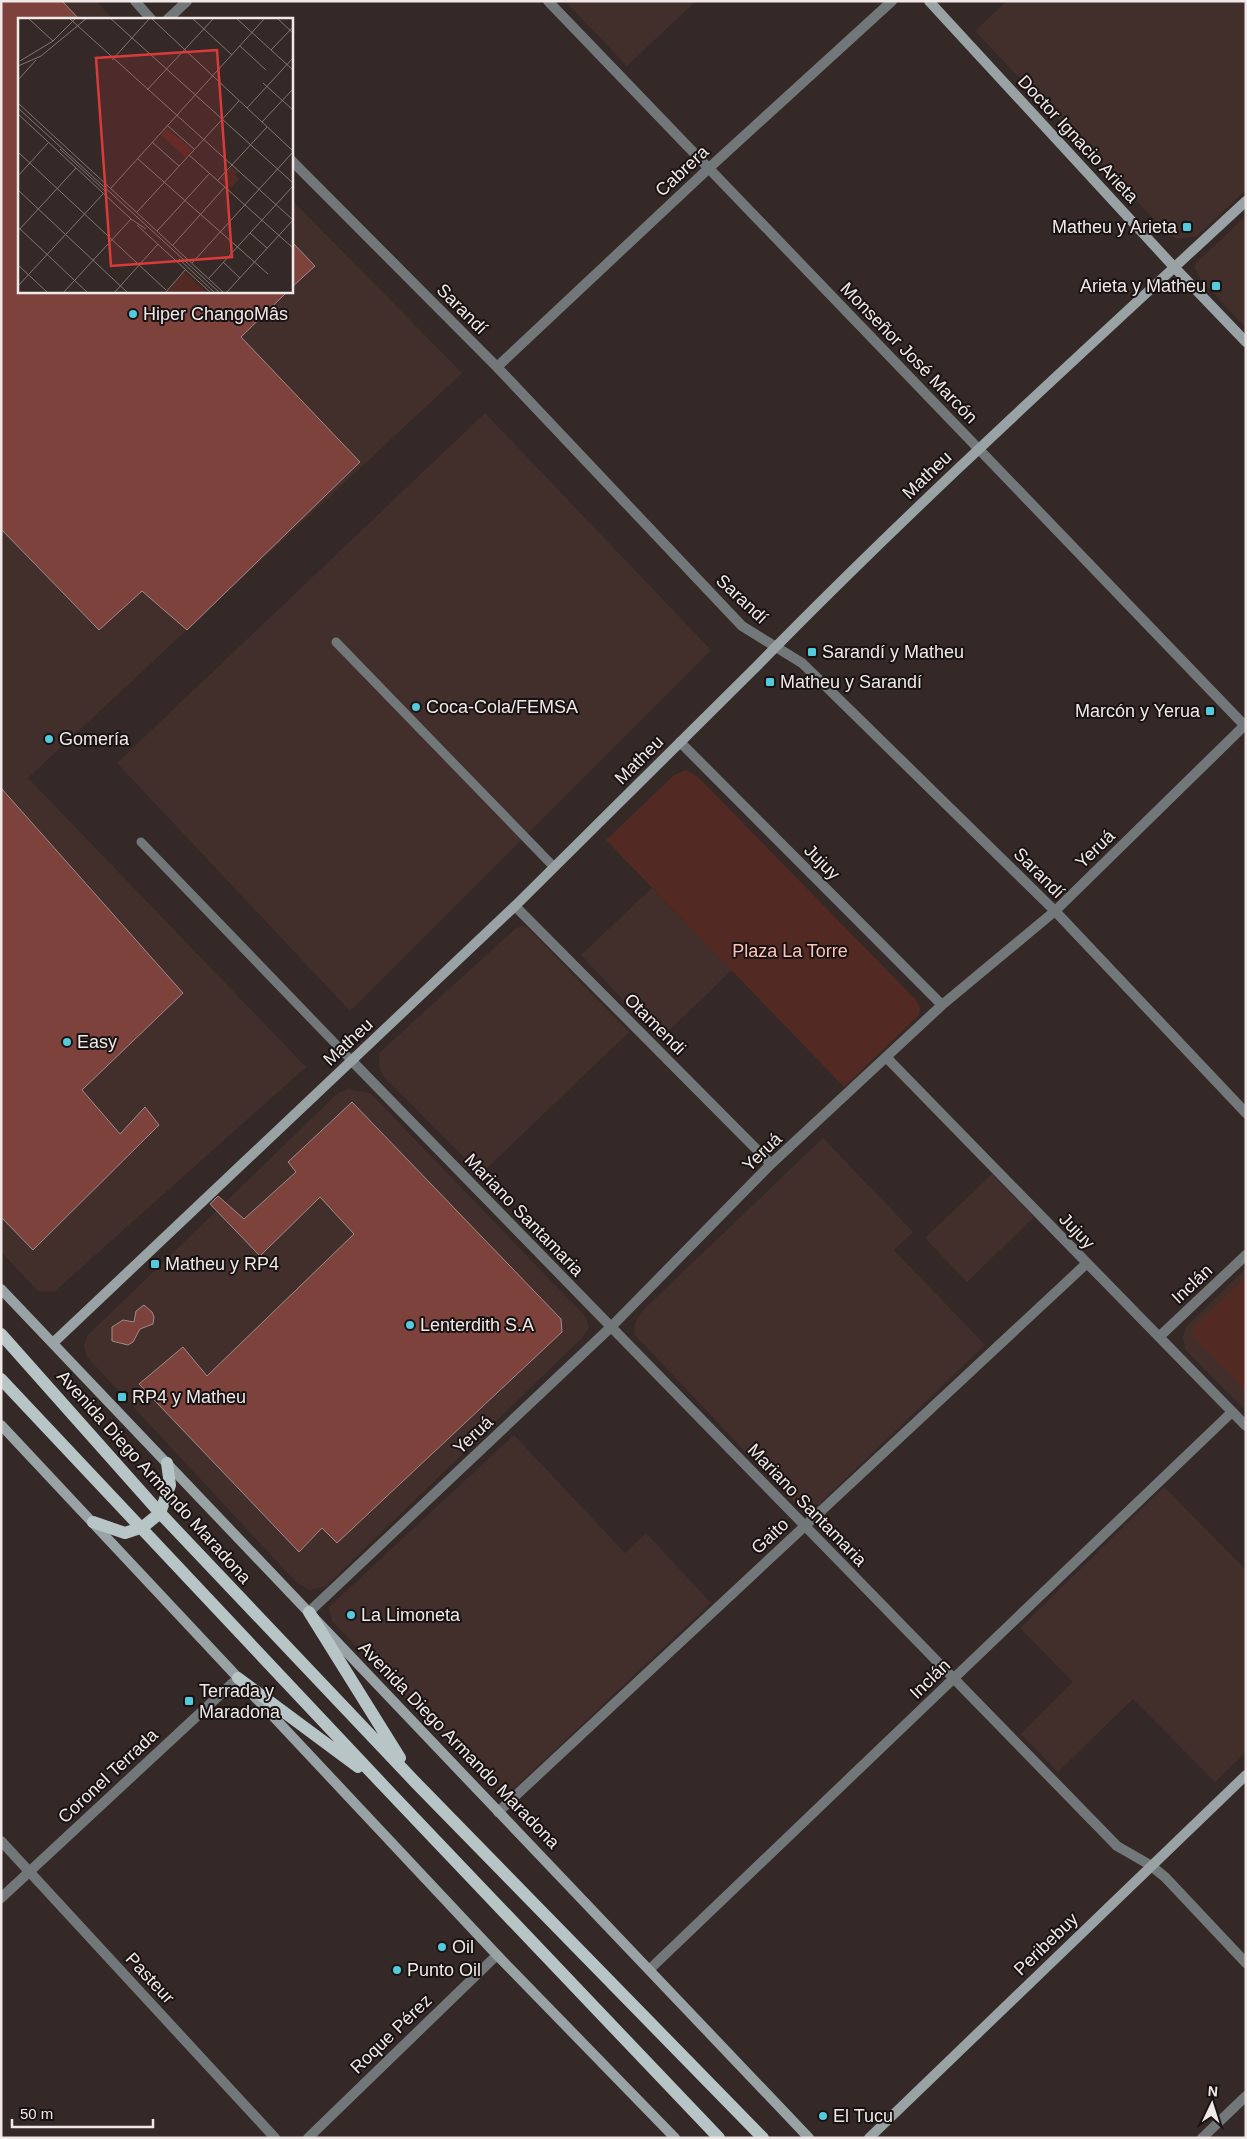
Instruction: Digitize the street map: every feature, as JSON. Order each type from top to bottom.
[{"type":"main road","name":"Avenida Diego Armando Maradona","points":[[1,1334],[160,1513],[416,1783],[763,2138]]},
{"type":"main road","points":[[1,1379],[143,1527],[383,1785],[719,2138]]},
{"type":"main road","points":[[92,1522],[125,1533],[143,1527],[160,1513],[170,1484],[167,1463]]},
{"type":"main road","points":[[308,1612],[416,1783]]},
{"type":"main road","points":[[238,1678],[383,1785]]},
{"type":"street","points":[[135,1],[150,18]]},
{"type":"street","points":[[169,18],[187,1]]},
{"type":"street","name":"Monseñor José Marcón","points":[[548,1],[1245,726]]},
{"type":"street","name":"Cabrera","points":[[497,367],[709,168],[892,1]]},
{"type":"street","name":"Doctor Ignacio Arieta","points":[[929,1],[1174,267],[1246,342]]},
{"type":"street","name":"Sarandí","points":[[292,161],[497,367],[742,626],[802,663],[1054,911],[1246,1113]]},
{"type":"street","name":"Matheu","points":[[54,1342],[515,906],[793,627],[978,448],[1246,201]]},
{"type":"street","name":"Yeruá","points":[[308,1612],[611,1327],[771,1164],[942,1005],[1054,911],[1245,726]]},
{"type":"street","name":"Jujuy","points":[[680,742],[942,1005]]},
{"type":"street","name":"Otamendi","points":[[515,906],[771,1164]]},
{"type":"street","name":"Jujuy","points":[[886,1057],[1246,1426]]},
{"type":"street","name":"Mariano Santamaria","points":[[352,1061],[1117,1846],[1150,1865],[1165,1877],[1246,1963]]},
{"type":"street","name":"Inclán","points":[[1160,1336],[1246,1255]]},
{"type":"street","name":"Gaito","points":[[498,1812],[1086,1264]]},
{"type":"street","name":"Avenida Diego Armando Maradona","points":[[1,1289],[54,1342],[308,1612],[809,2138]]},
{"type":"street","name":"Inclán","points":[[650,1969],[1232,1412]]},
{"type":"street","points":[[1,1425],[497,1955],[675,2138]]},
{"type":"street","name":"Coronel Terrada","points":[[1,1898],[238,1678]]},
{"type":"street","name":"Peribebuy","points":[[869,2138],[1150,1865],[1246,1775]]},
{"type":"street","name":"Pasteur","points":[[1,1841],[275,2138]]},
{"type":"street","name":"Roque Pérez","points":[[308,2138],[497,1955]]},
{"type":"street","points":[[1202,2138],[1246,2096]]},
{"type":"lane","points":[[336,642],[554,867]]},
{"type":"lane","points":[[141,842],[352,1061]]},
{"type":"shaded area","points":[[1,1],[96,1],[112,18],[18,18],[18,292],[292,292],[292,200],[462,373],[28,778],[306,1067],[55,1291],[38,1291],[1,1252]]},
{"type":"shaded area","points":[[565,1],[696,1],[627,66]]},
{"type":"shaded area","points":[[1007,1],[1246,1],[1246,190],[1197,236],[1177,239],[1169,235],[975,31]]},
{"type":"shaded area","points":[[1246,216],[1246,328],[1200,279],[1195,268],[1196,263]]},
{"type":"shaded area","name":"Coca-Cola/FEMSA","points":[[485,413],[711,650],[350,1011],[117,763]]},
{"type":"shaded area","points":[[652,888],[732,970],[660,1039],[581,955]]},
{"type":"shaded area","points":[[522,926],[528,928],[629,1032],[481,1174],[385,1078],[380,1070],[379,1053],[515,929]]},
{"type":"shaded area","name":"Lenterdith S.A","points":[[348,1089],[370,1093],[585,1316],[589,1327],[582,1338],[326,1586],[310,1590],[297,1583],[87,1357],[84,1346],[87,1336],[338,1093]]},
{"type":"shaded area","points":[[823,1138],[913,1232],[894,1250],[985,1345],[819,1504],[804,1507],[794,1503],[634,1334],[635,1323],[642,1311]]},
{"type":"shaded area","points":[[992,1174],[1034,1217],[967,1282],[925,1238]]},
{"type":"shaded area","points":[[1246,1268],[1246,1411],[1185,1349],[1183,1337],[1186,1327]]},
{"type":"shaded area","points":[[514,1435],[625,1553],[646,1533],[711,1603],[511,1791],[502,1792],[492,1789],[332,1621],[329,1607]]},
{"type":"shaded area","points":[[1164,1487],[1246,1570],[1246,1752],[1215,1782],[1133,1699],[1058,1772],[1021,1734],[1073,1682],[1020,1628]]},
{"type":"green space","name":"Plaza La Torre","points":[[686,770],[697,776],[916,1000],[920,1008],[919,1015],[844,1087],[606,840],[674,775]]},
{"type":"green space","points":[[1246,1276],[1246,1391],[1193,1337],[1193,1328]]},
{"type":"building","name":"Hiper ChangoMâs","points":[[1,1],[62,1],[78,18],[18,18],[18,292],[287,292],[241,337],[360,462],[187,630],[142,591],[99,630],[1,529]]},
{"type":"building","name":"Hiper ChangoMâs","points":[[292,242],[315,266],[292,287]]},
{"type":"building","name":"Easy","points":[[1,788],[183,993],[82,1090],[120,1134],[145,1107],[159,1125],[33,1250],[1,1217]]},
{"type":"building","name":"Lenterdith S.A","points":[[352,1102],[561,1319],[562,1332],[337,1543],[322,1528],[299,1552],[139,1384],[183,1347],[207,1376],[354,1234],[320,1197],[260,1256],[210,1204],[218,1196],[244,1219],[296,1172],[288,1162]]},
{"type":"building","points":[[144,1305],[152,1312],[154,1317],[153,1324],[140,1329],[133,1342],[128,1345],[112,1341],[112,1327],[123,1320],[134,1322],[136,1311]]},
{"type":"place","name":"Matheu y Arieta","points":[[1187,227]]},
{"type":"place","name":"Arieta y Matheu","points":[[1216,286]]},
{"type":"place","name":"Hiper ChangoMâs","points":[[133,314]]},
{"type":"place","name":"Sarandí y Matheu","points":[[812,652]]},
{"type":"place","name":"Matheu y Sarandí","points":[[770,682]]},
{"type":"place","name":"Coca-Cola/FEMSA","points":[[416,707]]},
{"type":"place","name":"Marcón y Yerua","points":[[1210,711]]},
{"type":"place","name":"Gomería","points":[[49,739]]},
{"type":"place","name":"Easy","points":[[67,1042]]},
{"type":"place","name":"Matheu y RP4","points":[[155,1264]]},
{"type":"place","name":"Lenterdith S.A","points":[[410,1325]]},
{"type":"place","name":"RP4 y Matheu","points":[[122,1397]]},
{"type":"place","name":"La Limoneta","points":[[351,1615]]},
{"type":"place","name":"Terrada y Maradona","points":[[189,1701]]},
{"type":"place","name":"Oil","points":[[442,1947]]},
{"type":"place","name":"Punto Oil","points":[[397,1970]]},
{"type":"place","name":"El Tucu","points":[[823,2116]]}]
